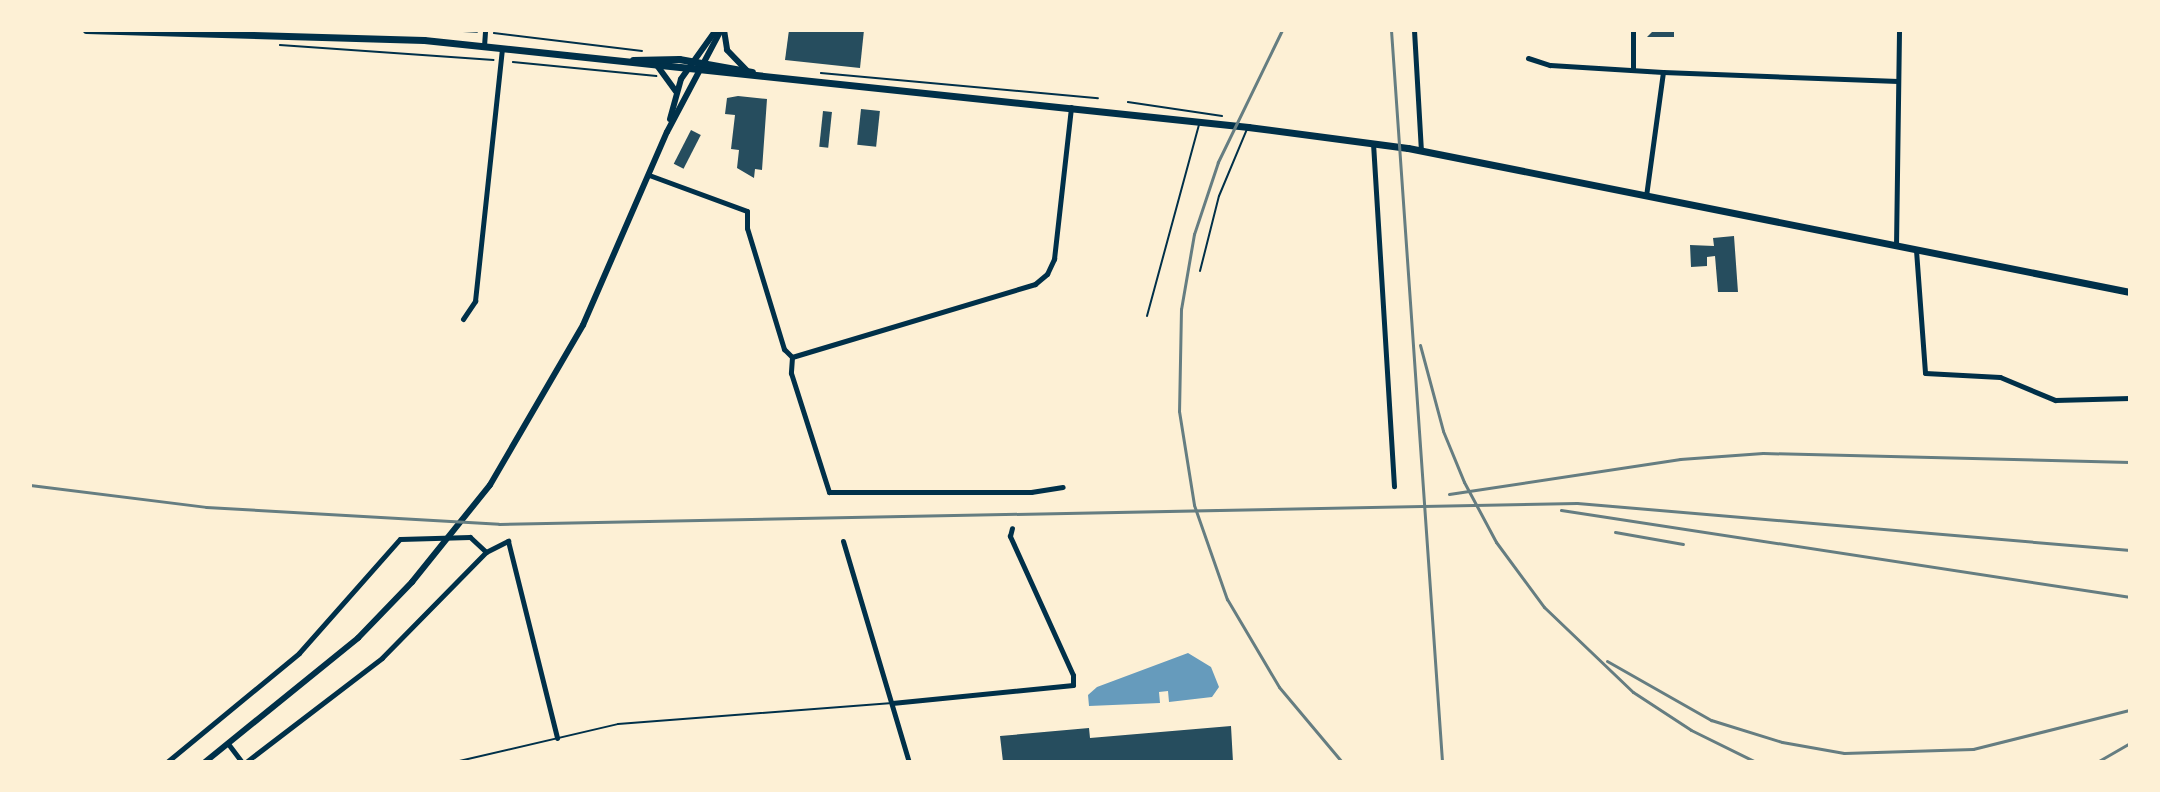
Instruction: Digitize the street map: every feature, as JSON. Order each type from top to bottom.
[{"type":"main road","points":[[86,30],[300,32],[484,46],[631,60],[697,72],[756,74],[1200,121],[1373,143],[1421,150],[2130,292]]},
{"type":"main road","points":[[631,60],[654,56],[702,62],[756,74]]},
{"type":"street","points":[[484,30],[484,46]]},
{"type":"street","points":[[667,132],[676,94],[687,70],[716,30]]},
{"type":"street","points":[[205,762],[332,662],[437,553],[490,485],[583,325],[667,132],[702,62],[722,30]]},
{"type":"street","points":[[722,30],[727,50],[746,70]]},
{"type":"street","points":[[1414,30],[1421,150]]},
{"type":"street","points":[[1633,30],[1633,70]]},
{"type":"street","points":[[1896,246],[1899,30]]},
{"type":"street","points":[[463,319],[475,301],[502,48]]},
{"type":"street","points":[[1528,58],[1550,65],[1663,72],[1898,81]]},
{"type":"street","points":[[656,64],[670,77],[676,94]]},
{"type":"street","points":[[1646,196],[1663,72]]},
{"type":"street","points":[[792,357],[1035,284],[1047,274],[1054,259],[1071,107]]},
{"type":"street","points":[[1373,143],[1394,486]]},
{"type":"street","points":[[649,175],[747,211],[784,349],[792,357],[791,373],[829,492],[1031,492],[1063,487]]},
{"type":"street","points":[[1916,250],[1925,374],[2000,377],[2055,400],[2130,398]]},
{"type":"street","points":[[892,703],[1073,685],[1073,675],[1010,536],[1012,528]]},
{"type":"street","points":[[167,762],[292,660],[400,540],[470,537],[486,552]]},
{"type":"street","points":[[229,745],[244,762],[382,658],[486,552],[508,541],[557,738]]},
{"type":"street","points":[[843,541],[909,762]]},
{"type":"lane","points":[[1147,316],[1200,121]]},
{"type":"lane","points":[[1200,271],[1219,196],[1248,127]]},
{"type":"lane","points":[[455,762],[618,724],[892,703]]},
{"type":"path","points":[[444,30],[478,32]]},
{"type":"path","points":[[494,33],[641,50]]},
{"type":"path","points":[[280,45],[494,60]]},
{"type":"path","points":[[513,62],[665,80]]},
{"type":"path","points":[[824,70],[1098,98]]},
{"type":"path","points":[[1128,102],[1192,109]]},
{"type":"water","points":[[1188,653],[1211,667],[1219,687],[1212,697],[1169,702],[1168,691],[1159,692],[1160,703],[1089,706],[1088,695],[1097,687]]},
{"type":"building","points":[[789,30],[864,30],[860,68],[785,60]]},
{"type":"building","points":[[1654,30],[1674,30],[1674,37],[1647,37]]},
{"type":"building","points":[[738,96],[767,99],[762,170],[755,169],[754,178],[737,168],[739,150],[731,149],[735,115],[725,114],[727,98]]},
{"type":"building","points":[[861,109],[880,111],[876,147],[857,145]]},
{"type":"building","points":[[823,111],[832,112],[828,148],[819,147]]},
{"type":"building","points":[[691,130],[701,135],[684,169],[674,164]]},
{"type":"building","points":[[1734,236],[1738,292],[1718,292],[1715,256],[1707,257],[1707,266],[1691,267],[1690,245],[1714,246],[1713,238]]},
{"type":"building","points":[[1231,726],[1233,762],[1003,762],[1000,736],[1089,728],[1090,738]]},
{"type":"railway","points":[[1282,30],[1218,162],[1194,234],[1181,309],[1179,411],[1194,505],[1227,599],[1279,687],[1342,762]]},
{"type":"railway","points":[[1391,30],[1442,762]]},
{"type":"railway","points":[[1420,345],[1443,431],[1464,482],[1496,542],[1544,607],[1633,692],[1691,730],[1756,762]]},
{"type":"railway","points":[[1449,494],[1680,459],[1763,453],[2130,462]]},
{"type":"railway","points":[[30,485],[206,507],[499,524],[1577,503],[2130,550]]},
{"type":"railway","points":[[1561,510],[2130,597]]},
{"type":"railway","points":[[1615,532],[1683,544]]},
{"type":"railway","points":[[1607,661],[1711,720],[1782,742],[1844,753],[1973,749],[2130,710]]},
{"type":"railway","points":[[2097,762],[2130,743]]}]
